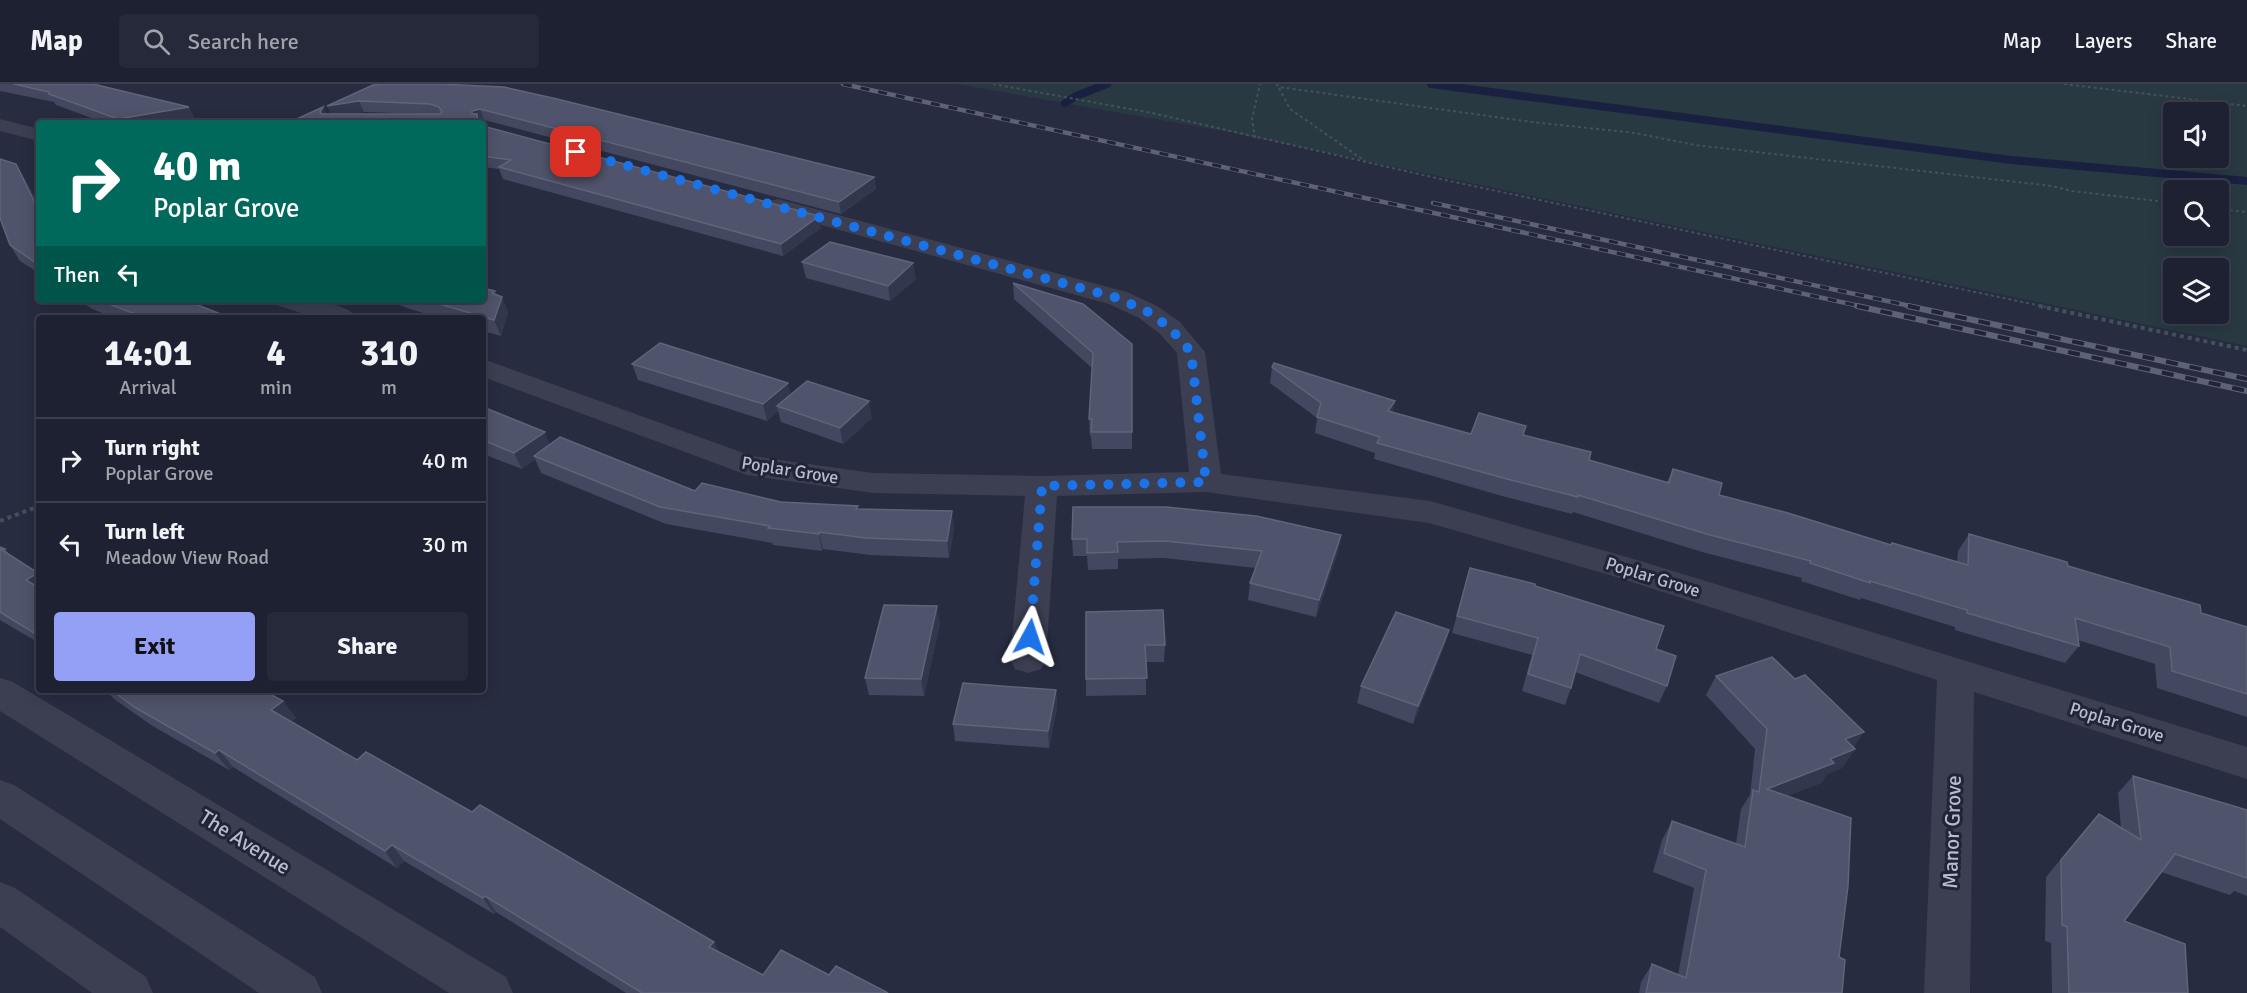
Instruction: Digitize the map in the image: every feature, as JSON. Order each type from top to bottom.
[{"type":"street","points":[[0,124],[36,134]]},
{"type":"street","points":[[761,202],[1118,298],[1148,312],[1170,328],[1191,352],[1206,482]]},
{"type":"street","points":[[297,303],[335,315]]},
{"type":"street","name":"Poplar Grove","points":[[486,368],[747,465],[873,483],[1042,486],[1206,482],[1430,512],[1625,568],[2247,763]]},
{"type":"street","points":[[1028,659],[1042,486]]},
{"type":"street","name":"Manor Grove","points":[[1947,993],[1956,672]]},
{"type":"street","name":"The Avenue","points":[[0,692],[490,993]]},
{"type":"street","points":[[0,797],[299,993]]},
{"type":"street","points":[[0,902],[130,993]]},
{"type":"path","points":[[993,84],[1152,113],[1369,163],[2247,350]]},
{"type":"path","points":[[1256,138],[1252,119],[1260,84]]},
{"type":"path","points":[[2064,84],[2247,106]]},
{"type":"path","points":[[1277,85],[1290,109],[1369,163]]},
{"type":"path","points":[[1277,85],[1533,122],[1666,136],[1695,145],[2052,186],[2072,191],[2163,202]]},
{"type":"path","points":[[2229,210],[2247,212]]},
{"type":"path","points":[[0,521],[36,507]]},
{"type":"shaded area","points":[[957,84],[2247,84],[2247,346],[1223,131]]},
{"type":"building","points":[[14,84],[93,84],[189,107],[118,119],[49,94],[49,92]]},
{"type":"building","points":[[439,84],[504,87],[874,177],[839,202],[480,109],[472,111],[472,114],[477,114],[478,120],[295,120],[323,107],[320,112],[322,114],[440,114],[442,112],[439,107],[430,104],[359,101],[327,106],[373,85]]},
{"type":"building","points":[[486,127],[819,216],[781,244],[499,167],[511,160],[486,156]]},
{"type":"building","points":[[0,159],[16,164],[36,205],[36,263],[10,245],[0,218]]},
{"type":"building","points":[[830,242],[913,263],[888,286],[802,262]]},
{"type":"building","points":[[1013,283],[1083,304],[1132,344],[1132,432],[1091,432],[1092,419],[1089,419],[1093,353]]},
{"type":"building","points":[[486,289],[495,291],[492,293],[502,297],[494,320],[486,318],[486,315],[477,315],[436,303],[486,303]]},
{"type":"building","points":[[107,303],[193,303],[223,315],[137,315]]},
{"type":"building","points":[[660,343],[788,383],[763,404],[632,364]]},
{"type":"building","points":[[1274,363],[1395,401],[1388,411],[1471,434],[1479,413],[1526,426],[1523,435],[1591,452],[1589,460],[1669,483],[1673,469],[1722,483],[1719,495],[1788,513],[1891,545],[1892,543],[1968,565],[1969,534],[2067,562],[2068,566],[2200,605],[2201,613],[2247,627],[2247,694],[2172,671],[2170,647],[2075,618],[2079,646],[1967,613],[1967,610],[1870,581],[1870,583],[1810,563],[1811,561],[1710,535],[1578,495],[1578,497],[1507,479],[1377,443],[1380,437],[1317,417],[1321,403],[1272,367]]},
{"type":"building","points":[[807,381],[869,401],[840,428],[777,406]]},
{"type":"building","points":[[486,408],[545,432],[514,453],[486,441]]},
{"type":"building","points":[[560,437],[695,491],[702,483],[781,502],[858,506],[856,509],[952,511],[947,541],[866,538],[768,528],[770,526],[660,507],[534,456]]},
{"type":"building","points":[[1073,507],[1166,507],[1256,516],[1341,535],[1319,600],[1250,583],[1262,551],[1165,541],[1117,542],[1118,552],[1087,553],[1087,539],[1072,539]]},
{"type":"building","points":[[0,547],[36,572],[36,574],[26,580],[36,586],[36,634],[0,612]]},
{"type":"building","points":[[1470,568],[1535,584],[1535,586],[1664,626],[1656,649],[1676,656],[1667,686],[1580,654],[1571,688],[1528,674],[1538,638],[1457,616]]},
{"type":"building","points":[[884,605],[937,606],[921,679],[865,678]]},
{"type":"building","points":[[1163,610],[1165,645],[1145,645],[1147,678],[1086,679],[1086,612]]},
{"type":"building","points":[[1396,612],[1449,630],[1418,706],[1361,686]]},
{"type":"building","points":[[1772,657],[1795,679],[1805,675],[1864,732],[1845,739],[1855,749],[1830,759],[1834,763],[1767,789],[1851,818],[1848,886],[1839,957],[1845,960],[1842,993],[1646,993],[1652,964],[1686,978],[1706,870],[1664,853],[1672,821],[1745,847],[1753,790],[1759,792],[1767,729],[1716,676]]},
{"type":"building","points":[[963,683],[1056,690],[1048,731],[953,724]]},
{"type":"building","points":[[115,693],[268,693],[283,701],[271,710],[357,760],[366,752],[472,812],[480,805],[714,942],[709,947],[763,975],[781,950],[829,975],[836,966],[888,993],[642,993],[485,896],[483,898],[392,845],[385,851],[219,750],[215,753],[136,708]]},
{"type":"building","points":[[2133,776],[2247,810],[2247,878],[2175,854],[2124,921],[2185,944],[2188,993],[2069,993],[2067,927],[2062,925],[2061,860],[2099,814],[2141,840]]},
{"type":"waterway","points":[[1065,103],[1076,96],[1107,84]]},
{"type":"waterway","points":[[1431,84],[2011,160],[2247,181]]},
{"type":"railway","points":[[843,84],[1864,307]]},
{"type":"railway","points":[[1433,203],[1915,307]]},
{"type":"railway","points":[[1857,306],[2247,391]]},
{"type":"railway","points":[[1908,306],[2247,379]]},
{"type":"route","points":[[576,152],[1118,298],[1148,312],[1170,328],[1191,352],[1206,482],[1042,486],[1030,637]]}]
